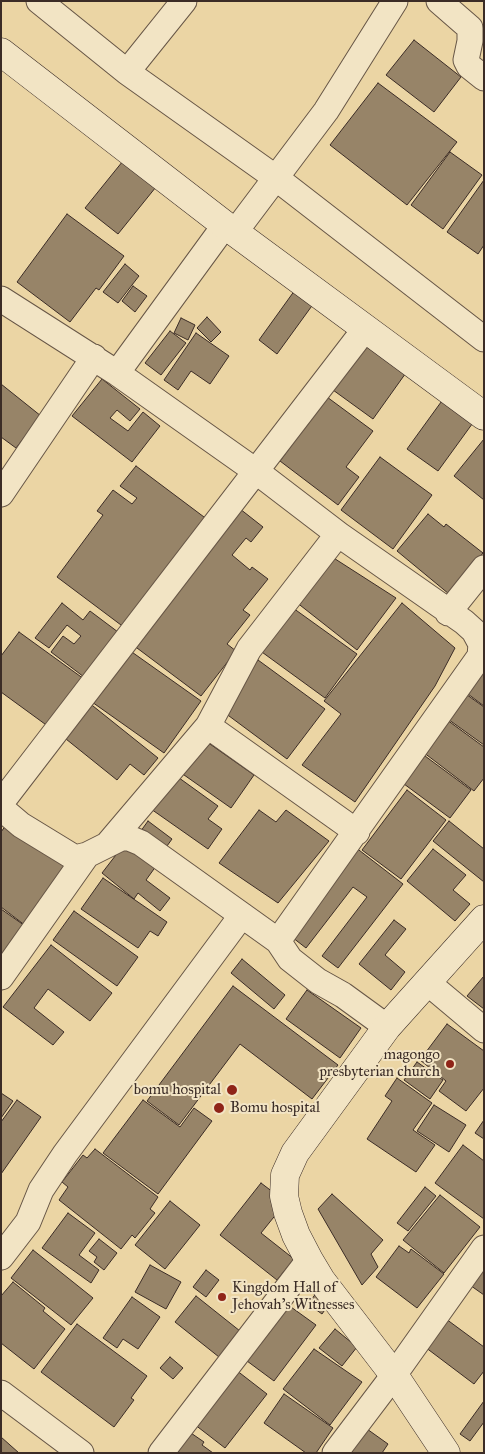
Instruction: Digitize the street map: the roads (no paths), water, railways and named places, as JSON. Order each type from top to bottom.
[{"type":"main road","points":[[1,52],[230,228],[484,416]]},
{"type":"main road","points":[[446,1453],[394,1375],[321,1280],[309,1260],[296,1235],[284,1196],[285,1175],[290,1162],[387,1027],[484,919]]},
{"type":"street","points":[[38,1],[127,72],[276,178],[484,339]]},
{"type":"street","points":[[127,72],[184,1]]},
{"type":"street","points":[[117,373],[230,228],[276,178],[326,111],[395,1]]},
{"type":"street","points":[[439,1],[470,28],[470,41],[466,60],[469,66],[484,78]]},
{"type":"street","points":[[1,299],[94,357],[257,472],[338,534],[474,632],[481,644],[480,656],[278,942]]},
{"type":"street","points":[[1,803],[365,329]]},
{"type":"street","points":[[6,478],[94,357]]},
{"type":"street","points":[[1,977],[97,850],[208,726],[249,649],[338,534]]},
{"type":"street","points":[[448,614],[484,568]]},
{"type":"street","points":[[208,726],[357,832]]},
{"type":"street","points":[[1,808],[21,825],[75,858],[121,838],[129,838],[141,843],[278,942],[290,959],[387,1027]]},
{"type":"street","points":[[1,1257],[28,1222],[41,1190],[65,1154],[242,915]]},
{"type":"street","points":[[428,983],[484,1030]]},
{"type":"street","points":[[335,1453],[394,1375],[484,1248]]},
{"type":"street","points":[[161,1453],[309,1260]]},
{"type":"street","points":[[1,1393],[81,1453]]},
{"type":"place","name":"magongo presbyterian church","points":[[450,1064]]},
{"type":"place","name":"bomu hospital","points":[[232,1090]]},
{"type":"place","name":"Bomu hospital","points":[[219,1108]]},
{"type":"place","name":"Kingdom Hall of Jehovah's Witnesses","points":[[222,1297]]}]
